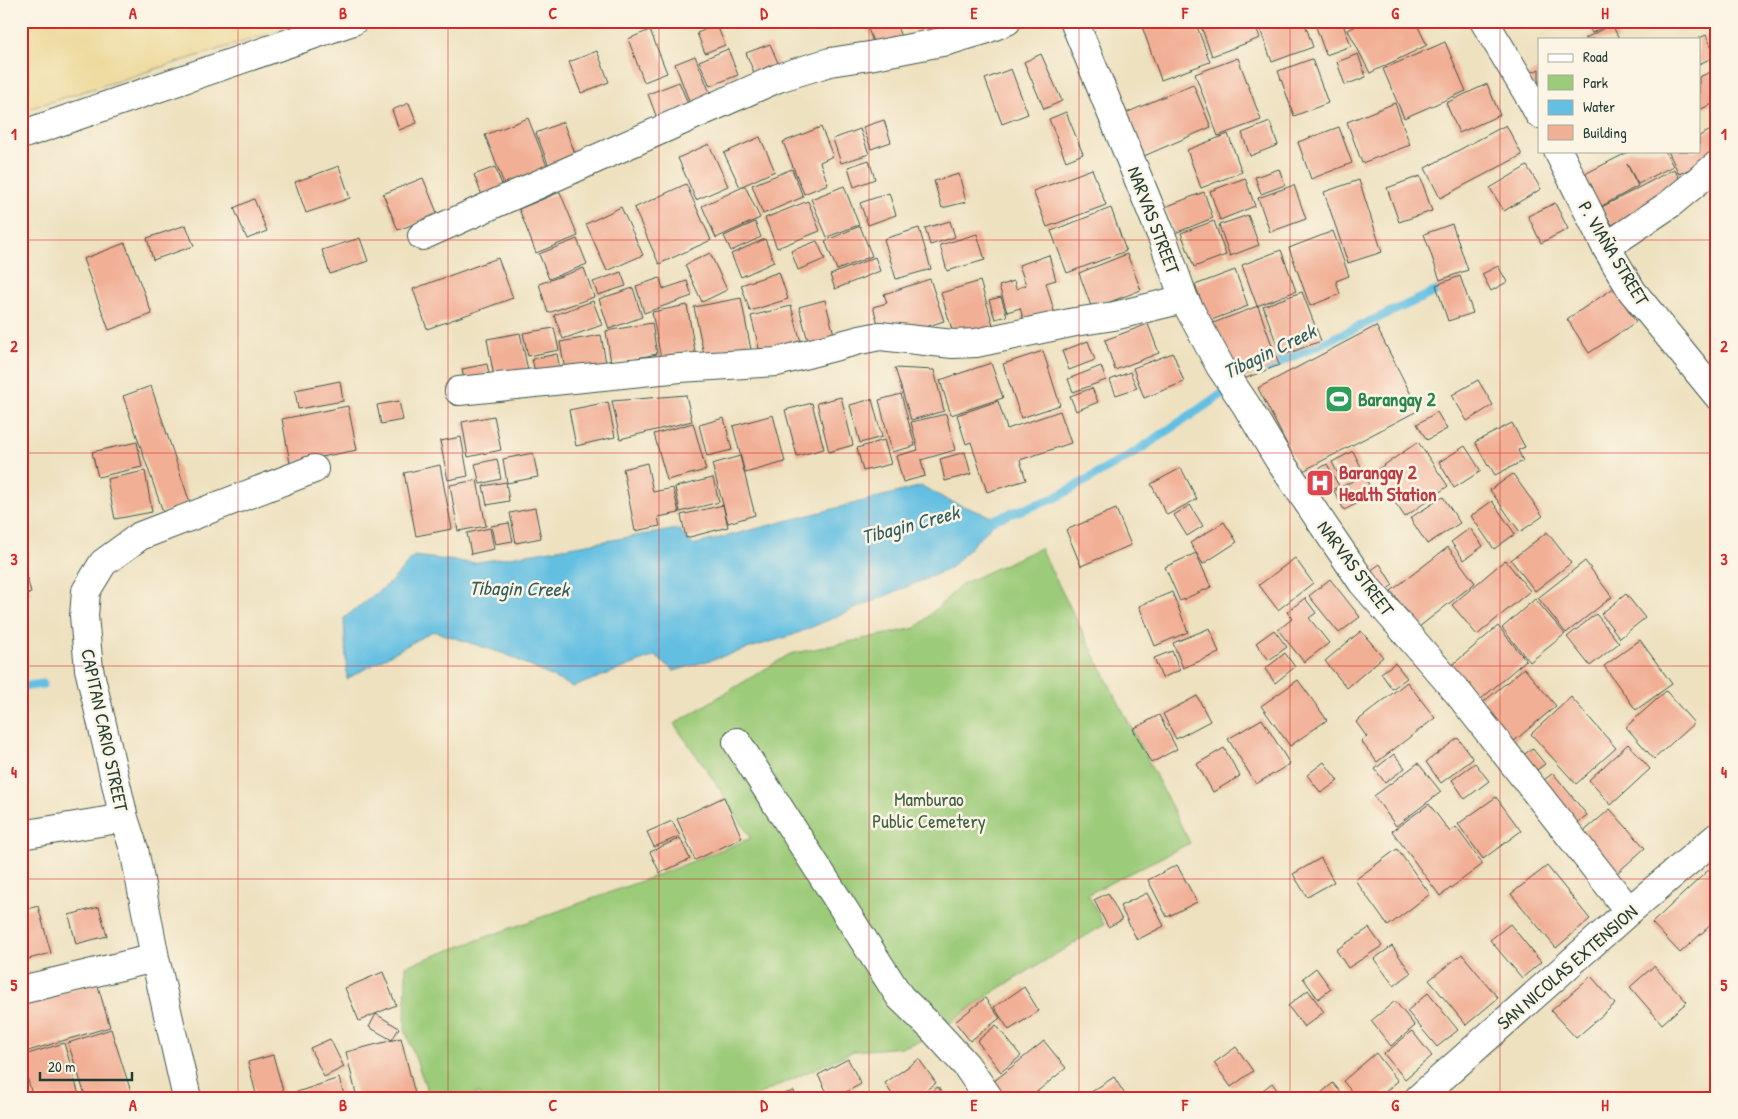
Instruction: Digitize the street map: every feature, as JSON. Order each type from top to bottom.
[{"type":"street","points":[[21,135],[353,21]]},
{"type":"street","points":[[422,236],[778,78],[830,62],[947,40],[1008,21]]},
{"type":"street","name":"NARVAS STREET","points":[[1074,21],[1162,237],[1184,299],[1220,366],[1279,460],[1362,582],[1459,694],[1630,911]]},
{"type":"street","points":[[1484,21],[1538,112]]},
{"type":"street","name":"P. VIAÑA STREET","points":[[1558,152],[1606,247],[1632,291],[1717,395]]},
{"type":"street","points":[[1606,247],[1670,204],[1717,164]]},
{"type":"street","points":[[459,391],[680,368],[777,362],[880,336],[954,344],[976,343],[1075,322],[1114,316],[1184,299]]},
{"type":"street","name":"CAPITAN CARIO STREET","points":[[187,1098],[155,958],[134,849],[124,818],[89,669],[84,616],[86,591],[103,563],[140,536],[314,469]]},
{"type":"street","points":[[737,742],[900,997],[966,1065],[989,1098]]},
{"type":"street","points":[[21,835],[124,818]]},
{"type":"street","name":"SAN NICOLAS EXTENSION","points":[[1419,1098],[1630,911],[1717,837]]},
{"type":"street","points":[[21,990],[155,958]]},
{"type":"green space","name":"Mamburao Public Cemetery","points":[[1040,548],[1190,843],[1088,894],[1104,925],[995,991],[929,1038],[903,1047],[854,1051],[751,1098],[481,1098],[479,1093],[469,1098],[430,1098],[405,1030],[406,966],[658,875],[751,838],[707,770],[674,724],[790,654],[916,628],[962,584]]},
{"type":"sand","points":[[21,21],[303,21],[278,31],[21,111]]},
{"type":"water","points":[[922,486],[949,501],[998,519],[949,569],[793,635],[674,671],[655,656],[573,687],[505,654],[433,631],[347,679],[344,618],[392,581],[414,556],[473,563],[678,529],[693,545]]},
{"type":"building","points":[[865,21],[895,21],[901,37],[875,47]]},
{"type":"building","points":[[1140,21],[1195,21],[1210,62],[1161,80]]},
{"type":"building","points":[[1199,21],[1254,21],[1260,38],[1212,56]]},
{"type":"building","points":[[1257,21],[1304,21],[1313,47],[1272,62]]},
{"type":"building","points":[[1322,21],[1342,21],[1351,46],[1326,55],[1315,24]]},
{"type":"building","points":[[1366,21],[1415,21],[1427,45],[1370,73],[1348,30]]},
{"type":"building","points":[[1586,21],[1613,21],[1592,33]]},
{"type":"building","points":[[1612,24],[1619,38],[1586,38]]},
{"type":"building","points":[[717,25],[725,45],[705,53],[697,33]]},
{"type":"building","points":[[650,30],[667,73],[644,82],[628,39]]},
{"type":"building","points":[[1706,35],[1716,56],[1700,64],[1700,38]]},
{"type":"building","points":[[1445,42],[1466,91],[1404,118],[1383,69]]},
{"type":"building","points":[[770,44],[781,70],[757,80],[746,53]]},
{"type":"building","points":[[728,49],[738,75],[710,86],[699,61]]},
{"type":"building","points":[[597,51],[609,82],[581,93],[569,62]]},
{"type":"building","points":[[1041,54],[1062,101],[1044,109],[1024,62]]},
{"type":"building","points":[[1358,54],[1366,77],[1345,85],[1337,62]]},
{"type":"building","points":[[695,56],[713,100],[692,109],[675,64]]},
{"type":"building","points":[[1238,58],[1261,120],[1218,136],[1195,74]]},
{"type":"building","points":[[1312,59],[1328,103],[1294,116],[1278,71]]},
{"type":"building","points":[[1011,69],[1028,114],[1002,124],[985,79]]},
{"type":"building","points":[[1538,70],[1538,104],[1524,77]]},
{"type":"building","points":[[1713,71],[1717,80],[1717,102],[1701,109],[1700,107],[1700,77]]},
{"type":"building","points":[[679,82],[691,111],[659,124],[648,94]]},
{"type":"building","points":[[1193,84],[1211,127],[1137,159],[1119,116]]},
{"type":"building","points":[[1487,84],[1500,115],[1459,133],[1446,103]]},
{"type":"building","points":[[409,103],[417,123],[399,130],[392,110]]},
{"type":"building","points":[[1395,103],[1410,145],[1362,163],[1347,122]]},
{"type":"building","points":[[1066,112],[1083,154],[1066,161],[1049,119]]},
{"type":"building","points":[[528,118],[551,176],[508,194],[485,135]]},
{"type":"building","points":[[884,120],[891,142],[871,149],[863,127]]},
{"type":"building","points":[[563,122],[576,156],[549,166],[536,133]]},
{"type":"building","points":[[1270,122],[1278,145],[1250,156],[1242,133]]},
{"type":"building","points":[[1506,125],[1522,155],[1440,198],[1425,168]]},
{"type":"building","points":[[821,127],[833,156],[820,162],[828,184],[804,194],[783,142]]},
{"type":"building","points":[[1339,127],[1352,163],[1311,179],[1298,142]]},
{"type":"building","points":[[1715,128],[1717,131],[1717,157],[1679,174],[1668,152],[1700,152],[1700,136]]},
{"type":"building","points":[[860,129],[869,154],[841,163],[833,139]]},
{"type":"building","points":[[1228,134],[1242,172],[1201,188],[1187,150]]},
{"type":"building","points":[[760,137],[775,171],[740,187],[724,153]]},
{"type":"building","points":[[709,144],[728,186],[696,200],[678,158]]},
{"type":"building","points":[[1628,152],[1666,152],[1673,166],[1638,184],[1627,164],[1638,186],[1600,207],[1583,175]]},
{"type":"building","points":[[869,160],[875,179],[854,187],[848,167]]},
{"type":"building","points":[[339,166],[350,198],[306,213],[295,182]]},
{"type":"building","points":[[1527,166],[1541,189],[1504,211],[1490,188]]},
{"type":"building","points":[[495,167],[504,190],[483,198],[474,175]]},
{"type":"building","points":[[792,169],[803,197],[763,214],[752,185]]},
{"type":"building","points":[[1092,169],[1106,205],[1047,227],[1033,191]]},
{"type":"building","points":[[1279,169],[1285,185],[1261,194],[1255,177]]},
{"type":"building","points":[[1674,169],[1684,187],[1612,225],[1602,207]]},
{"type":"building","points":[[959,174],[966,202],[942,208],[934,181]]},
{"type":"building","points":[[1420,176],[1432,211],[1399,222],[1387,188]]},
{"type":"building","points":[[423,178],[438,215],[398,230],[383,194]]},
{"type":"building","points":[[1245,178],[1255,206],[1220,220],[1210,191]]},
{"type":"building","points":[[1359,180],[1382,252],[1348,263],[1324,192]]},
{"type":"building","points":[[686,184],[711,240],[659,264],[634,208]]},
{"type":"building","points":[[1294,185],[1306,219],[1270,232],[1258,198]]},
{"type":"building","points":[[745,186],[760,218],[716,238],[702,206]]},
{"type":"building","points":[[844,186],[859,225],[827,237],[811,199]]},
{"type":"building","points":[[560,192],[578,236],[536,253],[519,209]]},
{"type":"building","points":[[1204,192],[1213,218],[1175,233],[1165,207]]},
{"type":"building","points":[[889,193],[896,215],[868,225],[860,203]]},
{"type":"building","points":[[254,199],[267,231],[247,239],[234,208]]},
{"type":"building","points":[[808,201],[820,231],[777,248],[765,218]]},
{"type":"building","points":[[1555,203],[1568,229],[1541,243],[1528,216]]},
{"type":"building","points":[[621,207],[643,255],[607,271],[586,224]]},
{"type":"building","points":[[1111,208],[1126,251],[1067,273],[1051,231]]},
{"type":"building","points":[[1248,215],[1259,245],[1230,256],[1219,225]]},
{"type":"building","points":[[950,221],[955,237],[930,245],[925,228]]},
{"type":"building","points":[[1214,221],[1226,255],[1194,267],[1181,233]]},
{"type":"building","points":[[755,222],[761,237],[731,251],[724,236]]},
{"type":"building","points":[[1452,224],[1468,270],[1440,280],[1424,234]]},
{"type":"building","points":[[186,225],[194,246],[153,260],[147,238]]},
{"type":"building","points":[[860,226],[872,256],[837,270],[825,241]]},
{"type":"building","points":[[919,228],[931,269],[896,279],[884,239]]},
{"type":"building","points":[[1333,231],[1349,276],[1336,281],[1340,294],[1310,306],[1289,248]]},
{"type":"building","points":[[977,234],[985,260],[947,271],[940,245]]},
{"type":"building","points":[[360,238],[368,261],[330,274],[322,250]]},
{"type":"building","points":[[577,239],[587,264],[549,279],[539,254]]},
{"type":"building","points":[[765,239],[774,262],[741,277],[731,254]]},
{"type":"building","points":[[817,241],[825,259],[798,270],[791,251]]},
{"type":"building","points":[[125,243],[152,314],[109,330],[83,259]]},
{"type":"building","points":[[1281,250],[1296,291],[1257,306],[1242,265]]},
{"type":"building","points":[[710,253],[727,290],[702,302],[685,265]]},
{"type":"building","points":[[1127,254],[1141,290],[1092,309],[1079,273]]},
{"type":"building","points":[[1049,255],[1056,280],[1046,283],[1056,318],[1026,328],[1020,308],[1007,312],[999,286],[1014,281],[1016,289],[1026,285],[1019,265]]},
{"type":"building","points":[[875,257],[880,271],[835,289],[830,275]]},
{"type":"building","points":[[498,258],[513,298],[427,329],[413,289]]},
{"type":"building","points":[[1498,266],[1507,282],[1491,291],[1482,274]]},
{"type":"building","points":[[584,268],[594,297],[548,313],[539,284]]},
{"type":"building","points":[[1235,270],[1248,306],[1209,321],[1195,285]]},
{"type":"building","points":[[621,272],[626,286],[598,295],[593,282]]},
{"type":"building","points":[[779,272],[788,299],[750,311],[741,285]]},
{"type":"building","points":[[1460,276],[1473,313],[1448,321],[1436,285]]},
{"type":"building","points":[[660,278],[663,289],[687,281],[692,296],[644,313],[636,286]]},
{"type":"building","points":[[930,279],[944,321],[898,336],[880,330],[873,307],[887,303],[884,294]]},
{"type":"building","points":[[980,281],[994,328],[955,340],[941,293]]},
{"type":"building","points":[[633,288],[642,317],[609,329],[599,299]]},
{"type":"building","points":[[1614,288],[1636,322],[1589,353],[1567,319]]},
{"type":"building","points":[[1302,292],[1321,341],[1281,356],[1263,306]]},
{"type":"building","points":[[1001,297],[1007,316],[995,319],[989,300]]},
{"type":"building","points":[[741,298],[752,355],[706,364],[694,307]]},
{"type":"building","points":[[825,300],[835,338],[809,345],[799,307]]},
{"type":"building","points":[[593,301],[602,325],[563,339],[554,315]]},
{"type":"building","points":[[687,305],[697,362],[663,369],[652,312]]},
{"type":"building","points":[[791,306],[803,349],[762,360],[751,316]]},
{"type":"building","points":[[1258,306],[1279,365],[1236,382],[1213,323]]},
{"type":"building","points":[[652,323],[657,354],[611,363],[606,331]]},
{"type":"building","points":[[1148,324],[1159,353],[1115,370],[1105,340]]},
{"type":"building","name":"Barangay 2","points":[[1376,326],[1419,410],[1301,472],[1258,388]]},
{"type":"building","points":[[554,328],[559,350],[528,356],[523,333]]},
{"type":"building","points":[[520,333],[529,375],[495,382],[487,339]]},
{"type":"building","points":[[601,335],[607,369],[566,376],[560,342]]},
{"type":"building","points":[[1088,341],[1095,360],[1069,370],[1062,351]]},
{"type":"building","points":[[1043,351],[1060,405],[1021,418],[1003,364]]},
{"type":"building","points":[[1173,353],[1184,382],[1144,398],[1133,368]]},
{"type":"building","points":[[557,354],[561,375],[537,380],[532,359]]},
{"type":"building","points":[[991,363],[1003,398],[951,415],[940,380]]},
{"type":"building","points":[[487,364],[491,384],[466,390],[462,369]]},
{"type":"building","points":[[1101,366],[1106,380],[1073,392],[1068,379]]},
{"type":"building","points":[[895,368],[934,370],[944,411],[911,420]]},
{"type":"building","points":[[1130,372],[1137,388],[1116,395],[1110,380]]},
{"type":"building","points":[[1478,380],[1493,405],[1467,421],[1452,395]]},
{"type":"building","points":[[340,381],[343,401],[298,409],[295,390]]},
{"type":"building","points":[[151,386],[190,503],[163,512],[123,396]]},
{"type":"building","points":[[1092,388],[1098,402],[1076,411],[1070,396]]},
{"type":"building","points":[[901,394],[915,446],[892,452],[879,400]]},
{"type":"building","points":[[686,395],[692,421],[620,439],[612,401]]},
{"type":"building","points":[[841,397],[853,445],[829,452],[817,403]]},
{"type":"building","points":[[872,399],[882,437],[860,443],[850,405]]},
{"type":"building","points":[[399,401],[403,420],[381,424],[377,405]]},
{"type":"building","points":[[998,401],[1007,429],[1060,411],[1071,443],[1020,460],[1026,480],[987,492],[971,442],[966,444],[957,415]]},
{"type":"building","points":[[608,402],[615,437],[576,446],[569,410]]},
{"type":"building","points":[[812,403],[824,449],[797,456],[785,410]]},
{"type":"building","points":[[348,406],[357,450],[290,463],[282,419]]},
{"type":"building","points":[[1437,412],[1447,429],[1427,440],[1417,424]]},
{"type":"building","points":[[946,414],[955,450],[921,460],[925,476],[903,482],[896,456],[918,450],[911,422]]},
{"type":"building","points":[[773,415],[785,462],[745,473],[733,426]]},
{"type":"building","points":[[494,416],[501,450],[468,457],[462,422]]},
{"type":"building","points":[[724,418],[732,450],[707,456],[699,425]]},
{"type":"building","points":[[693,423],[706,470],[667,480],[654,434]]},
{"type":"building","points":[[1512,423],[1525,447],[1518,450],[1523,461],[1495,475],[1475,442]]},
{"type":"building","points":[[461,437],[468,476],[448,480],[440,441]]},
{"type":"building","points":[[884,440],[891,464],[863,471],[857,448]]},
{"type":"building","points":[[137,442],[142,467],[98,477],[92,452]]},
{"type":"building","points":[[1418,442],[1448,486],[1405,517],[1374,472]]},
{"type":"building","points":[[1465,446],[1481,471],[1454,488],[1439,462]]},
{"type":"building","points":[[1353,451],[1362,469],[1341,480],[1332,462]]},
{"type":"building","points":[[965,452],[971,474],[945,481],[940,459]]},
{"type":"building","points":[[533,453],[538,477],[507,483],[503,459]]},
{"type":"building","points":[[740,456],[755,515],[728,523],[712,464]]},
{"type":"building","points":[[497,459],[501,479],[480,484],[475,464]]},
{"type":"building","points":[[647,463],[653,492],[673,488],[679,513],[658,517],[660,526],[635,531],[623,469]]},
{"type":"building","name":"Barangay 2 Health Station","points":[[1327,464],[1339,486],[1312,501],[1300,480]]},
{"type":"building","points":[[440,465],[452,529],[416,536],[404,473]]},
{"type":"building","points":[[1181,468],[1197,499],[1167,515],[1151,484]]},
{"type":"building","points":[[145,471],[152,512],[115,519],[107,479]]},
{"type":"building","points":[[1513,474],[1543,516],[1520,532],[1490,490]]},
{"type":"building","points":[[1364,475],[1374,495],[1344,510],[1334,491]]},
{"type":"building","points":[[713,478],[719,502],[680,512],[675,487]]},
{"type":"building","points":[[477,480],[486,526],[458,531],[450,485]]},
{"type":"building","points":[[506,482],[509,501],[487,505],[483,486]]},
{"type":"building","points":[[1443,497],[1460,523],[1427,544],[1410,518]]},
{"type":"building","points":[[1492,501],[1515,534],[1494,549],[1471,516]]},
{"type":"building","points":[[723,505],[728,527],[686,538],[681,515]]},
{"type":"building","points":[[1190,505],[1203,526],[1187,536],[1174,515]]},
{"type":"building","points":[[535,508],[541,538],[516,543],[510,513]]},
{"type":"building","points":[[1116,509],[1131,545],[1081,566],[1066,530]]},
{"type":"building","points":[[1224,522],[1237,542],[1203,564],[1190,543]]},
{"type":"building","points":[[509,523],[513,541],[495,544],[491,526]]},
{"type":"building","points":[[490,528],[494,549],[471,554],[467,533]]},
{"type":"building","points":[[1470,528],[1483,546],[1464,560],[1451,542]]},
{"type":"building","points":[[1547,532],[1571,563],[1535,591],[1511,560]]},
{"type":"building","points":[[1448,547],[1475,583],[1419,627],[1391,591]]},
{"type":"building","points":[[1196,553],[1211,587],[1180,601],[1165,567]]},
{"type":"building","points":[[21,554],[31,593],[21,595]]},
{"type":"building","points":[[1295,558],[1313,583],[1278,610],[1259,585]]},
{"type":"building","points":[[1505,560],[1530,591],[1477,635],[1452,605]]},
{"type":"building","points":[[1585,561],[1612,597],[1566,633],[1538,598]]},
{"type":"building","points":[[1380,564],[1393,585],[1376,597],[1363,576]]},
{"type":"building","points":[[1330,579],[1360,617],[1339,633],[1309,596]]},
{"type":"building","points":[[1172,592],[1188,632],[1155,646],[1139,606]]},
{"type":"building","points":[[1626,594],[1645,618],[1620,638],[1601,614]]},
{"type":"building","points":[[1305,598],[1316,613],[1309,618],[1329,643],[1304,662],[1278,630],[1292,619],[1287,612]]},
{"type":"building","points":[[1535,599],[1565,634],[1530,662],[1502,628]]},
{"type":"building","points":[[1596,614],[1619,643],[1590,666],[1567,637]]},
{"type":"building","points":[[1498,626],[1526,660],[1473,706],[1444,672]]},
{"type":"building","points":[[1210,628],[1219,653],[1183,668],[1173,643]]},
{"type":"building","points":[[1274,630],[1287,647],[1269,660],[1256,643]]},
{"type":"building","points":[[1361,631],[1383,657],[1347,688],[1325,661]]},
{"type":"building","points":[[1640,640],[1672,684],[1636,710],[1604,666]]},
{"type":"building","points":[[1172,651],[1180,670],[1162,678],[1154,658]]},
{"type":"building","points":[[1285,653],[1295,667],[1275,683],[1265,669]]},
{"type":"building","points":[[1395,663],[1407,678],[1392,689],[1381,673]]},
{"type":"building","points":[[1524,668],[1556,706],[1507,747],[1475,709]]},
{"type":"building","points":[[1298,680],[1327,720],[1290,746],[1261,706]]},
{"type":"building","points":[[1407,682],[1435,718],[1377,762],[1361,741],[1367,737],[1356,722]]},
{"type":"building","points":[[1666,691],[1694,723],[1654,759],[1626,727]]},
{"type":"building","points":[[1197,696],[1210,721],[1176,739],[1163,714]]},
{"type":"building","points":[[1571,697],[1616,748],[1576,784],[1531,734]]},
{"type":"building","points":[[1159,715],[1177,749],[1151,763],[1133,729]]},
{"type":"building","points":[[1262,719],[1290,764],[1256,784],[1228,739]]},
{"type":"building","points":[[1458,738],[1473,759],[1441,783],[1426,762]]},
{"type":"building","points":[[1628,744],[1650,769],[1611,805],[1589,780]]},
{"type":"building","points":[[1224,748],[1240,776],[1213,792],[1197,764]]},
{"type":"building","points":[[1532,748],[1545,764],[1530,775],[1518,760]]},
{"type":"building","points":[[1394,754],[1405,768],[1385,783],[1375,769]]},
{"type":"building","points":[[1324,762],[1338,781],[1321,793],[1307,775]]},
{"type":"building","points":[[1418,763],[1441,792],[1396,826],[1374,796]]},
{"type":"building","points":[[1475,763],[1489,781],[1465,799],[1452,780]]},
{"type":"building","points":[[1553,773],[1587,815],[1567,831],[1534,788]]},
{"type":"building","points":[[724,797],[742,838],[695,860],[677,819]]},
{"type":"building","points":[[1496,797],[1521,831],[1483,859],[1458,824]]},
{"type":"building","points":[[1429,804],[1450,832],[1456,827],[1483,864],[1440,896],[1392,831]]},
{"type":"building","points":[[1610,809],[1645,848],[1617,873],[1582,833]]},
{"type":"building","points":[[672,821],[680,836],[654,847],[647,832]]},
{"type":"building","points":[[680,838],[690,859],[660,873],[650,852]]},
{"type":"building","points":[[1397,849],[1430,894],[1388,926],[1355,880]]},
{"type":"building","points":[[1321,858],[1334,882],[1307,897],[1293,874]]},
{"type":"building","points":[[1717,862],[1717,925],[1714,922],[1680,953],[1652,923]]},
{"type":"building","points":[[1177,865],[1197,902],[1167,917],[1148,880]]},
{"type":"building","points":[[1547,866],[1590,919],[1556,948],[1511,894]]},
{"type":"building","points":[[1108,893],[1122,920],[1108,927],[1094,900]]},
{"type":"building","points":[[1147,893],[1164,926],[1137,940],[1120,906]]},
{"type":"building","points":[[38,906],[51,953],[21,961],[21,911]]},
{"type":"building","points":[[99,907],[107,936],[76,944],[69,915]]},
{"type":"building","points":[[1510,924],[1541,962],[1522,978],[1490,940]]},
{"type":"building","points":[[1369,928],[1382,946],[1348,968],[1336,950]]},
{"type":"building","points":[[1392,946],[1411,973],[1394,986],[1374,959]]},
{"type":"building","points":[[1462,954],[1498,998],[1466,1025],[1429,980]]},
{"type":"building","points":[[1654,966],[1687,1002],[1662,1024],[1630,987]]},
{"type":"building","points":[[1316,968],[1331,989],[1318,999],[1303,978]]},
{"type":"building","points":[[383,972],[396,1005],[359,1021],[345,988]]},
{"type":"building","points":[[1591,976],[1615,1004],[1576,1038],[1551,1011]]},
{"type":"building","points":[[97,983],[110,1027],[21,1053],[21,1005]]},
{"type":"building","points":[[1024,987],[1039,1011],[1009,1030],[994,1007]]},
{"type":"building","points":[[1308,990],[1324,1012],[1304,1027],[1288,1006]]},
{"type":"building","points":[[1428,993],[1458,1030],[1437,1047],[1407,1011]]},
{"type":"building","points":[[985,998],[1000,1018],[970,1041],[955,1022]]},
{"type":"building","points":[[1395,1001],[1415,1026],[1391,1046],[1371,1021]]},
{"type":"building","points":[[376,1014],[399,1028],[392,1040],[369,1027]]},
{"type":"building","points":[[996,1025],[1021,1056],[1001,1072],[977,1041]]},
{"type":"building","points":[[111,1029],[133,1098],[86,1098],[68,1043]]},
{"type":"building","points":[[1412,1031],[1432,1056],[1405,1079],[1384,1054]]},
{"type":"building","points":[[401,1038],[416,1098],[370,1098],[370,1096],[357,1098],[346,1052]]},
{"type":"building","points":[[330,1039],[344,1067],[324,1077],[310,1048]]},
{"type":"building","points":[[1044,1041],[1066,1068],[1029,1098],[1005,1098],[993,1082]]},
{"type":"building","points":[[64,1043],[80,1098],[33,1098],[21,1056]]},
{"type":"building","points":[[1236,1047],[1253,1071],[1231,1087],[1214,1063]]},
{"type":"building","points":[[1376,1053],[1398,1081],[1378,1098],[1357,1098],[1343,1081]]},
{"type":"building","points":[[273,1055],[284,1094],[270,1098],[257,1098],[248,1062]]},
{"type":"building","points":[[848,1059],[861,1084],[835,1098],[830,1098],[818,1075]]},
{"type":"building","points":[[919,1059],[936,1083],[915,1098],[894,1098],[885,1083]]},
{"type":"building","points":[[1114,1077],[1127,1098],[1082,1098]]},
{"type":"building","points":[[339,1078],[345,1098],[292,1098],[291,1094]]},
{"type":"building","points":[[1272,1083],[1283,1098],[1254,1097]]},
{"type":"building","points":[[1333,1083],[1345,1098],[1315,1098]]},
{"type":"building","points":[[938,1087],[945,1098],[922,1098]]},
{"type":"building","points":[[794,1091],[796,1098],[774,1098],[774,1097]]},
{"type":"waterway","name":"Tibagin Creek","points":[[1268,368],[1441,289]]},
{"type":"waterway","name":"Tibagin Creek","points":[[987,522],[1055,498],[1134,453],[1231,388]]},
{"type":"waterway","points":[[21,687],[43,684]]},
{"type":"place","name":"Barangay 2","points":[[1339,399]]},
{"type":"place","name":"Barangay 2 Health Station","points":[[1320,483]]}]
